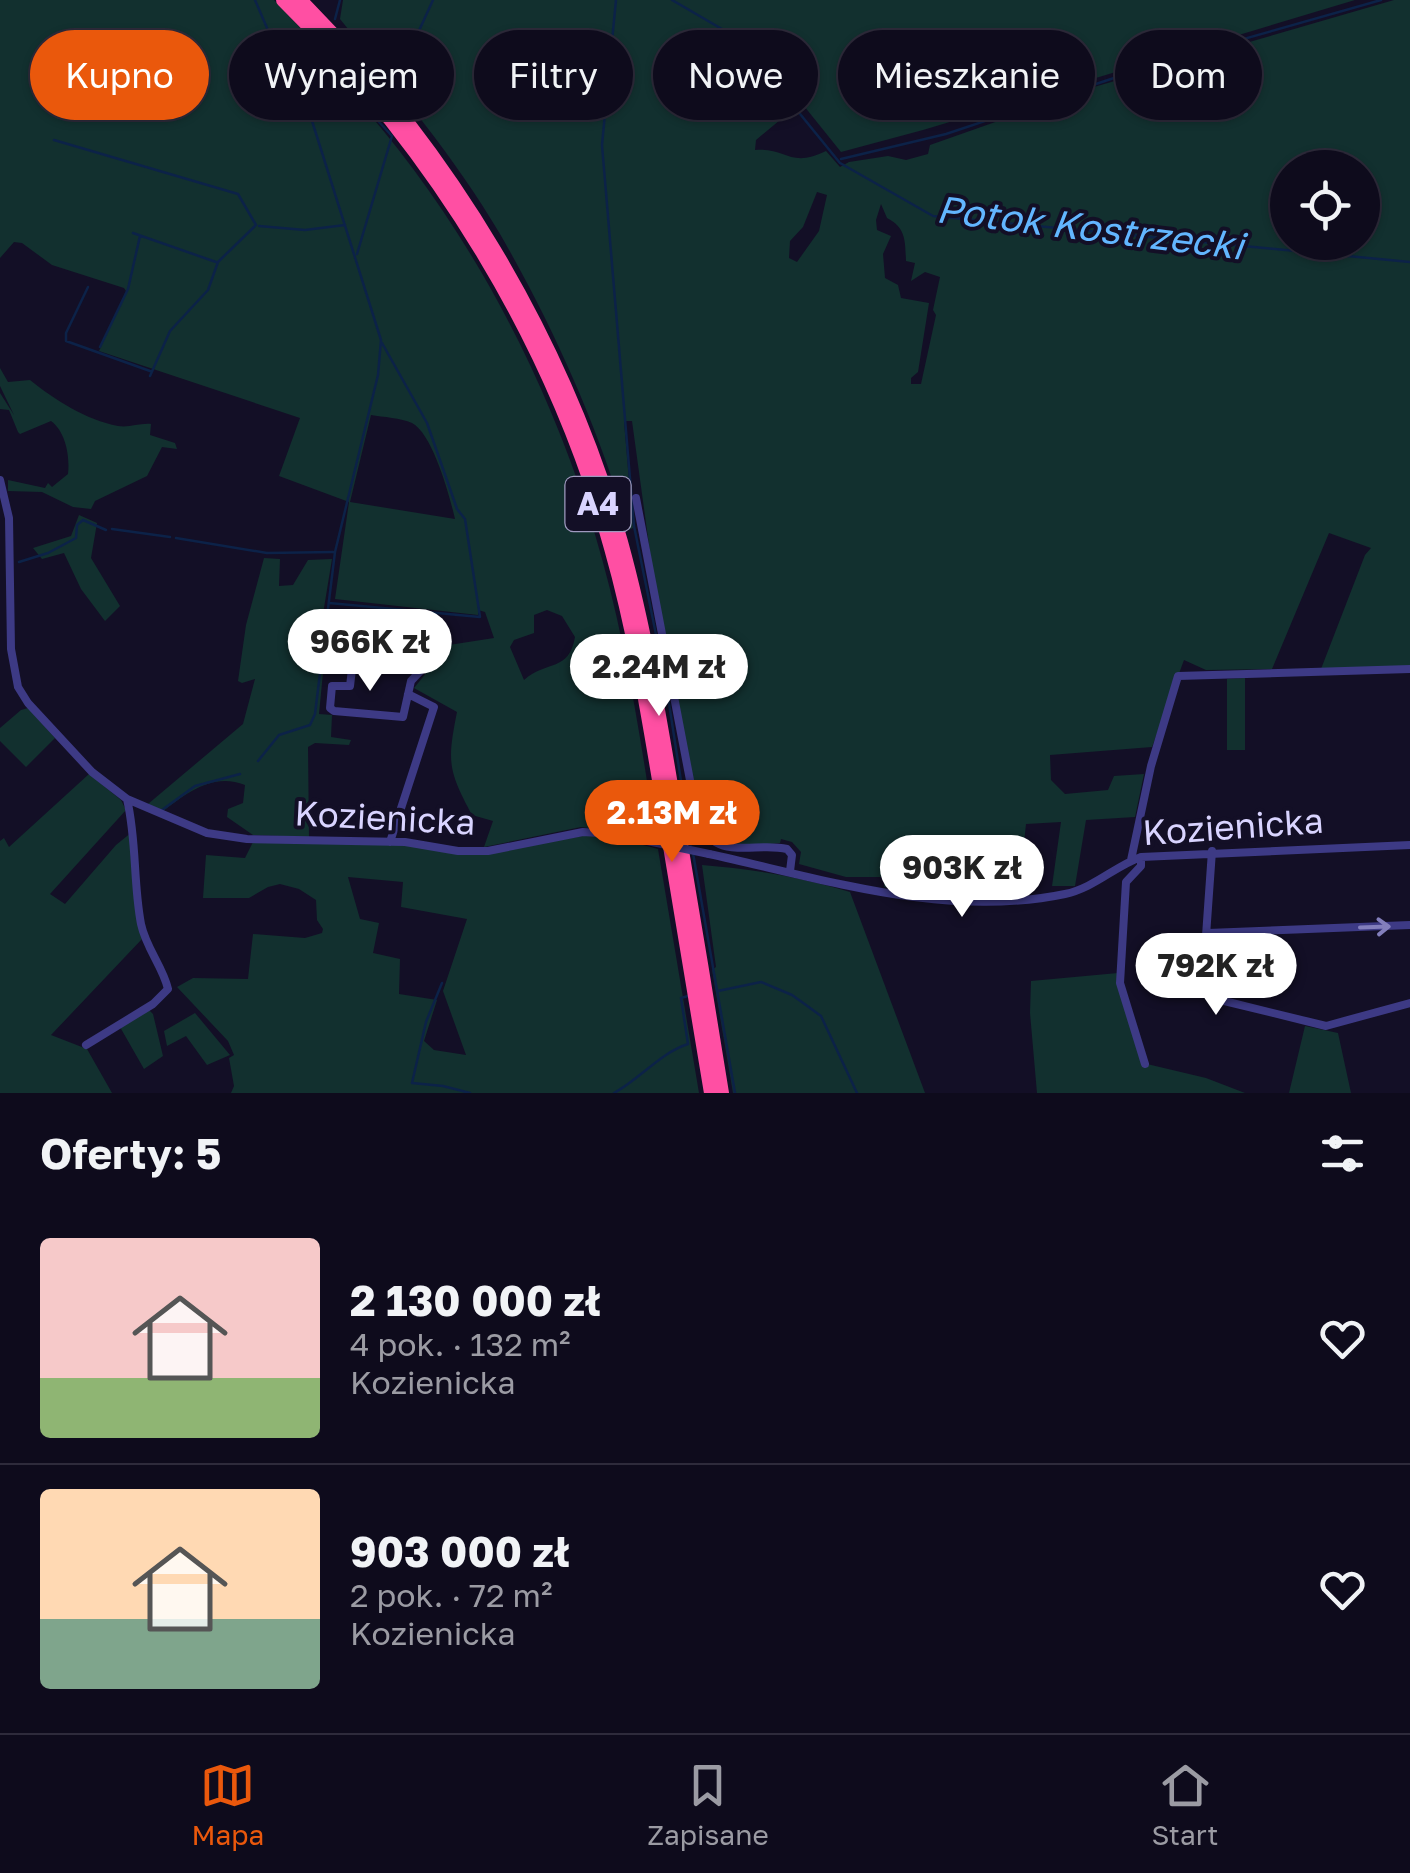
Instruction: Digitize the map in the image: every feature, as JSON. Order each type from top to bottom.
[{"type":"highway","name":"A4","points":[[284,0],[368,90],[448,197],[519,317],[576,444],[611,548],[641,676],[711,1093]]},
{"type":"highway","name":"A4","points":[[300,0],[377,84],[455,188],[530,315],[588,443],[620,541],[646,646],[722,1093]]},
{"type":"street","name":"Kozienicka","points":[[0,480],[12,563],[11,649],[18,687],[92,772],[127,799],[222,836],[390,842],[473,851],[583,832],[614,834],[915,898],[999,901],[1068,894],[1136,858],[1410,845]]},
{"type":"street","points":[[636,498],[694,814],[707,836],[734,848],[787,849],[792,858],[790,871]]},
{"type":"street","points":[[0,571],[12,563]]},
{"type":"street","points":[[357,626],[444,637],[440,649],[411,681],[408,694],[403,717],[330,708],[332,686],[350,686],[357,626]]},
{"type":"street","points":[[1145,1064],[1120,983],[1126,882],[1140,866],[1136,858],[1151,766],[1178,676],[1410,669]]},
{"type":"street","points":[[390,842],[434,706],[408,694]]},
{"type":"street","points":[[86,1045],[153,1004],[168,989],[142,928],[135,836],[127,799]]},
{"type":"street","points":[[1212,852],[1204,988],[1216,999],[1326,1026],[1410,1003]]},
{"type":"street","points":[[1208,933],[1410,925]]},
{"type":"green space","points":[[0,0],[274,0],[302,30],[229,30],[229,120],[373,120],[427,188],[495,296],[551,411],[604,565],[634,703],[651,807],[642,813],[640,835],[581,827],[484,847],[493,821],[472,815],[452,765],[457,712],[414,688],[449,645],[494,638],[485,612],[478,610],[478,615],[335,599],[349,502],[279,476],[300,418],[99,351],[124,288],[52,265],[22,243],[14,242],[0,258]],"holes":[[[371,415],[408,421],[427,440],[455,519],[350,502]],[[547,610],[562,616],[575,637],[568,656],[524,680],[510,647],[514,640],[534,633],[534,615]]]},
{"type":"green space","points":[[343,0],[1355,0],[1255,30],[1115,30],[1115,72],[1095,78],[1095,30],[838,30],[838,120],[956,120],[841,152],[815,120],[818,30],[653,30],[653,120],[780,120],[756,140],[755,150],[796,158],[826,151],[840,167],[888,156],[906,160],[928,154],[930,145],[1001,120],[1095,120],[1095,87],[1115,81],[1115,120],[1262,120],[1262,38],[1394,0],[1410,0],[1410,667],[1321,669],[1371,548],[1329,533],[1272,669],[1206,670],[1184,660],[1152,747],[1050,755],[1051,780],[1065,794],[1108,790],[1114,776],[1144,774],[1135,817],[1086,820],[1075,886],[1052,886],[1061,822],[1026,824],[1019,891],[944,897],[935,836],[929,892],[922,895],[884,887],[884,877],[846,877],[799,864],[801,852],[792,842],[781,839],[780,843],[745,845],[713,836],[700,817],[653,574],[632,421],[624,421],[633,528],[628,530],[573,378],[538,305],[483,205],[421,120],[454,120],[454,30],[349,30],[340,19]],"holes":[[[817,192],[827,195],[819,231],[797,262],[789,258],[790,241],[803,227]],[[881,204],[887,218],[901,230],[906,261],[915,263],[911,281],[925,272],[940,277],[921,384],[911,384],[911,378],[918,372],[929,303],[901,298],[898,285],[885,278],[883,254],[891,236],[877,230]]]},
{"type":"green space","points":[[0,368],[8,382],[30,380],[60,402],[94,419],[122,426],[151,424],[150,435],[175,443],[177,449],[162,447],[147,476],[95,501],[91,509],[73,507],[42,492],[8,491],[8,480],[45,488],[48,483],[52,487],[68,474],[68,460],[63,438],[51,421],[20,434],[9,410],[0,409],[0,393],[14,415],[0,386]]},
{"type":"green space","points":[[79,515],[97,523],[91,558],[120,606],[105,621],[81,589],[64,553],[42,559],[33,548],[71,536]]},
{"type":"green space","points":[[264,558],[280,559],[279,586],[293,585],[308,560],[332,559],[322,620],[328,621],[319,714],[332,715],[331,737],[351,740],[349,745],[315,743],[308,747],[309,837],[253,835],[227,817],[228,809],[243,803],[245,785],[233,782],[201,786],[163,811],[148,804],[243,724],[255,679],[238,681],[246,625]]},
{"type":"green space","points":[[1245,678],[1245,750],[1227,750],[1227,679]]},
{"type":"green space","points":[[28,708],[55,738],[26,767],[0,741],[0,728]]},
{"type":"green space","points":[[89,774],[121,800],[126,810],[50,894],[65,904],[132,832],[142,939],[51,1035],[87,1049],[112,1093],[0,1093],[0,841],[4,838],[9,847]]},
{"type":"green space","points":[[589,835],[658,849],[699,1093],[231,1093],[234,1086],[229,1058],[234,1055],[228,1041],[177,987],[193,978],[248,979],[253,934],[305,938],[322,933],[323,929],[317,920],[316,900],[299,889],[280,884],[249,898],[203,898],[206,855],[245,858],[253,842],[401,845],[472,855]],"holes":[[[348,877],[403,882],[401,907],[467,919],[443,991],[466,1055],[434,1050],[424,1041],[437,1000],[399,994],[400,959],[373,953],[379,923],[360,919]]]},
{"type":"green space","points":[[702,865],[776,874],[850,892],[925,1093],[733,1093],[712,970],[716,967]]},
{"type":"green space","points":[[1118,973],[1147,1064],[1206,1078],[1245,1093],[1037,1093],[1031,981]]},
{"type":"green space","points":[[148,1009],[153,1014],[163,1056],[144,1069],[120,1027]]},
{"type":"green space","points":[[195,1013],[230,1055],[207,1065],[186,1036],[167,1046],[164,1031]]},
{"type":"green space","points":[[1305,1026],[1338,1033],[1351,1093],[1289,1093]]},
{"type":"waterway","points":[[255,0],[294,91],[307,105],[381,340],[378,375],[335,552],[315,714],[310,725],[279,735],[258,761]]},
{"type":"waterway","points":[[335,19],[340,0]]},
{"type":"waterway","points":[[419,30],[433,0]]},
{"type":"waterway","points":[[616,0],[602,145],[634,526],[666,684],[683,794]]},
{"type":"waterway","name":"Potok Kostrzecki","points":[[672,0],[739,39],[840,163],[933,216],[1410,262]]},
{"type":"waterway","points":[[841,159],[946,134],[1159,63],[1381,0]]},
{"type":"waterway","points":[[357,254],[392,136],[377,120]]},
{"type":"waterway","points":[[54,140],[238,194],[256,225]]},
{"type":"waterway","points":[[259,226],[305,230],[345,225]]},
{"type":"waterway","points":[[150,376],[170,331],[208,290],[218,262],[255,226]]},
{"type":"waterway","points":[[133,233],[216,262]]},
{"type":"waterway","points":[[100,347],[128,289],[140,236]]},
{"type":"waterway","points":[[88,287],[66,333],[66,341],[150,371]]},
{"type":"waterway","points":[[329,603],[480,617],[465,519],[457,509],[427,423],[382,343]]},
{"type":"waterway","points":[[19,562],[76,538],[77,525],[83,520],[106,530]]},
{"type":"waterway","points":[[112,529],[170,537]]},
{"type":"waterway","points":[[176,538],[267,553],[333,552]]},
{"type":"waterway","points":[[162,810],[195,786],[240,774]]},
{"type":"waterway","points":[[685,807],[691,845]]},
{"type":"waterway","points":[[693,853],[735,1093]]},
{"type":"waterway","points":[[718,991],[761,982],[792,995],[821,1016],[857,1093]]},
{"type":"waterway","points":[[442,983],[426,1022],[412,1083],[470,1093]]},
{"type":"waterway","points":[[614,1093],[668,1053],[688,1044],[681,998],[688,996]]}]
